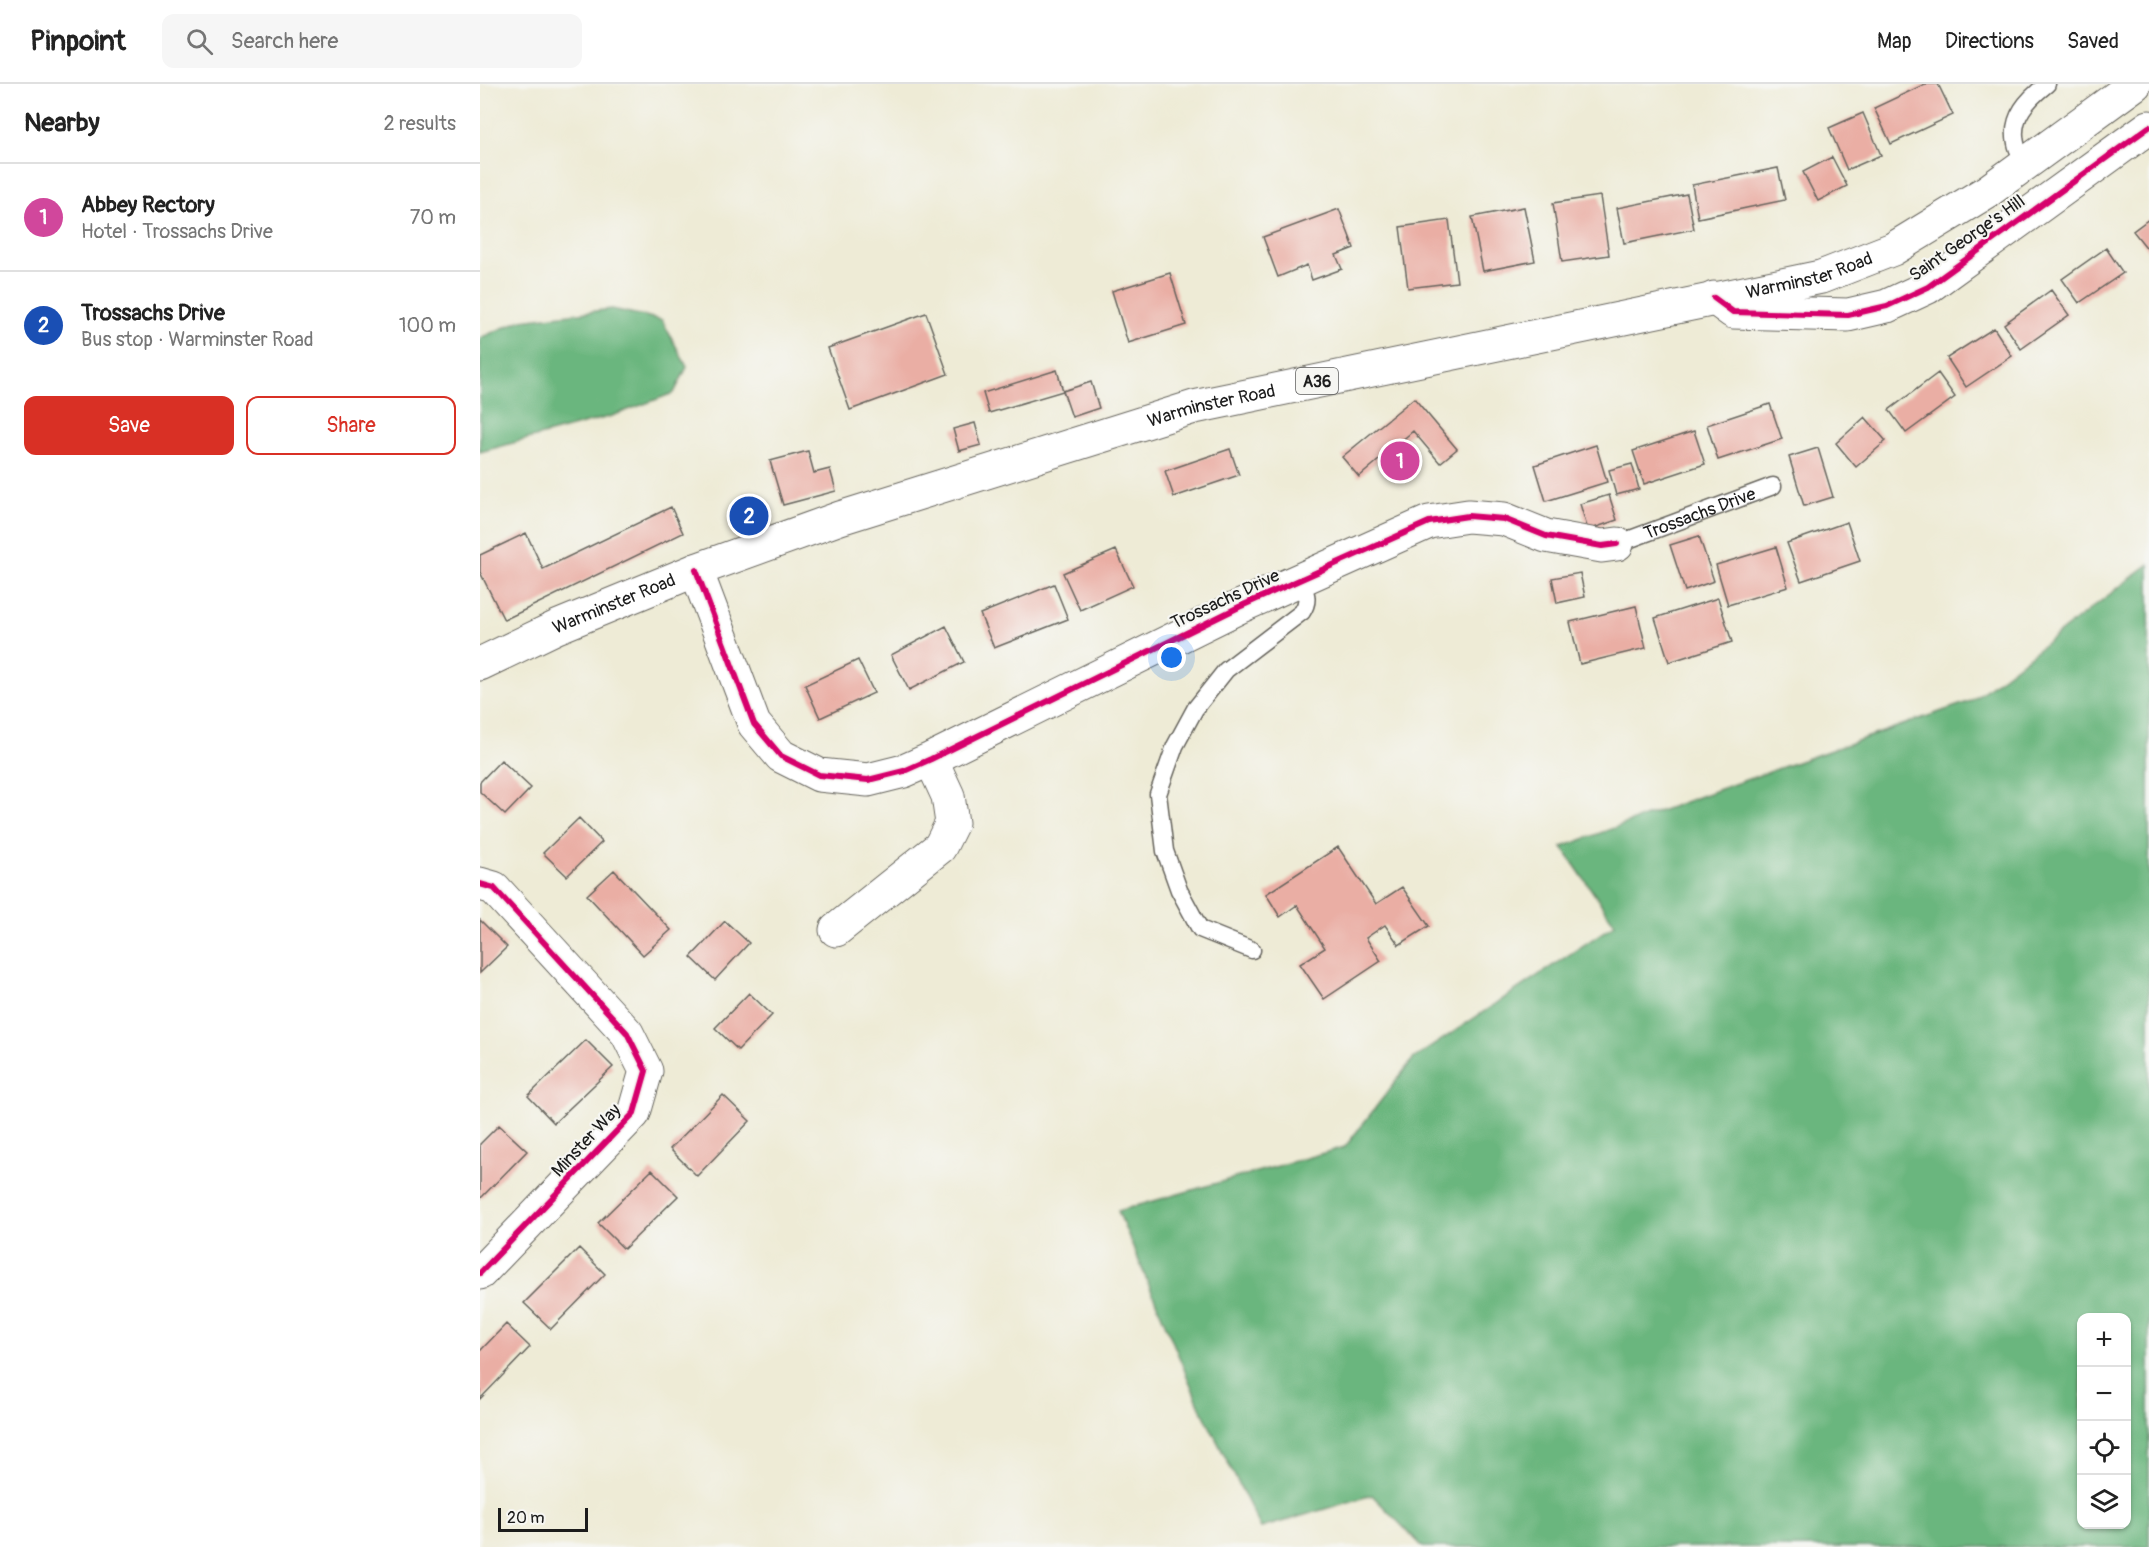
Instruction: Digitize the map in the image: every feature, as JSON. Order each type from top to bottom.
[{"type":"main road","name":"Warminster Road","points":[[480,664],[557,627],[696,570],[840,518],[1194,407],[1821,277],[1893,249],[1988,191],[2135,84]]},
{"type":"main road","name":"Saint George's Hill","points":[[1714,298],[1733,312],[1848,315],[1887,306],[1928,287],[2149,127]]},
{"type":"main road","name":"Trossachs Drive","points":[[696,570],[754,724],[781,756],[819,775],[868,780],[904,771],[931,759],[1239,607],[1429,522],[1468,516],[1504,519],[1546,536],[1602,546],[1617,544]]},
{"type":"main road","points":[[836,930],[940,846],[952,823],[948,796],[931,759]]},
{"type":"main road","name":"Minster Way","points":[[480,884],[494,888],[627,1033],[646,1071],[634,1113],[480,1273]]},
{"type":"lane","points":[[2025,165],[2016,142],[2017,117],[2031,97],[2047,84]]},
{"type":"lane","name":"Trossachs Drive","points":[[1617,544],[1773,486]]},
{"type":"lane","points":[[1252,950],[1200,929],[1179,890],[1165,851],[1158,794],[1175,746],[1195,709],[1207,693],[1226,670],[1302,612],[1307,604],[1307,596],[1301,580]]},
{"type":"green space","points":[[612,309],[662,320],[687,367],[674,393],[612,416],[480,452],[480,338],[521,320]]},
{"type":"green space","points":[[2149,564],[2149,1547],[1423,1547],[1372,1495],[1261,1528],[1200,1407],[1118,1211],[1345,1147],[1413,1059],[1615,924],[1562,847],[1971,701]]},
{"type":"building","points":[[1925,84],[1938,84],[1953,115],[1891,144],[1874,108]]},
{"type":"building","points":[[1863,113],[1881,155],[1847,170],[1829,128]]},
{"type":"building","points":[[1832,157],[1847,186],[1818,201],[1803,172]]},
{"type":"building","points":[[1778,168],[1785,200],[1698,218],[1692,185]]},
{"type":"building","points":[[1687,194],[1694,229],[1624,243],[1617,208]]},
{"type":"building","points":[[1600,196],[1609,255],[1562,262],[1553,203]]},
{"type":"building","points":[[1524,207],[1535,261],[1483,271],[1472,217]]},
{"type":"building","points":[[1339,209],[1354,248],[1336,255],[1342,269],[1312,280],[1307,265],[1278,277],[1263,237]]},
{"type":"building","points":[[2149,219],[2149,251],[2133,231]]},
{"type":"building","points":[[1449,220],[1457,282],[1408,288],[1400,227]]},
{"type":"building","points":[[2106,248],[2123,273],[2079,303],[2062,279]]},
{"type":"building","points":[[1170,273],[1186,325],[1128,343],[1112,291]]},
{"type":"building","points":[[2051,290],[2069,315],[2021,349],[2004,324]]},
{"type":"building","points":[[926,313],[948,374],[850,410],[828,348]]},
{"type":"building","points":[[1994,328],[2012,356],[1966,387],[1947,358]]},
{"type":"building","points":[[1057,370],[1063,391],[989,413],[983,393]]},
{"type":"building","points":[[1938,373],[1955,397],[1906,433],[1889,410]]},
{"type":"building","points":[[1091,382],[1099,408],[1072,417],[1063,391]]},
{"type":"building","points":[[1414,398],[1457,449],[1440,463],[1413,431],[1359,477],[1342,457]]},
{"type":"building","points":[[1770,404],[1782,439],[1718,460],[1707,425]]},
{"type":"building","points":[[1865,417],[1886,441],[1856,467],[1836,443]]},
{"type":"building","points":[[975,423],[981,445],[959,451],[953,429]]},
{"type":"building","points":[[1694,431],[1705,464],[1644,484],[1633,451]]},
{"type":"building","points":[[1596,445],[1607,482],[1546,501],[1535,465]]},
{"type":"building","points":[[1818,448],[1833,497],[1804,506],[1789,457]]},
{"type":"building","points":[[1230,449],[1239,475],[1174,497],[1165,471]]},
{"type":"building","points":[[808,451],[814,473],[830,469],[836,491],[783,505],[770,461]]},
{"type":"building","points":[[1632,464],[1639,489],[1616,495],[1609,470]]},
{"type":"building","points":[[1609,495],[1617,520],[1588,530],[1580,504]]},
{"type":"building","points":[[671,507],[683,533],[504,620],[480,572],[480,555],[526,533],[543,569]]},
{"type":"building","points":[[1847,522],[1860,561],[1801,581],[1787,543]]},
{"type":"building","points":[[1699,536],[1714,581],[1685,591],[1670,545]]},
{"type":"building","points":[[1776,547],[1788,587],[1728,605],[1716,565]]},
{"type":"building","points":[[1116,550],[1133,586],[1080,610],[1063,573]]},
{"type":"building","points":[[1580,573],[1585,597],[1557,603],[1552,578]]},
{"type":"building","points":[[1054,584],[1068,619],[994,648],[980,614]]},
{"type":"building","points":[[1718,598],[1732,642],[1669,662],[1655,618]]},
{"type":"building","points":[[1636,606],[1646,648],[1580,664],[1570,622]]},
{"type":"building","points":[[946,626],[964,662],[909,690],[891,655]]},
{"type":"building","points":[[858,660],[874,693],[820,718],[805,685]]},
{"type":"building","points":[[501,760],[531,788],[505,815],[480,792],[480,782]]},
{"type":"building","points":[[579,818],[602,842],[567,876],[543,853]]},
{"type":"building","points":[[1338,847],[1376,904],[1402,887],[1429,926],[1399,945],[1385,925],[1366,938],[1381,961],[1324,999],[1300,964],[1325,948],[1297,905],[1280,917],[1266,894]]},
{"type":"building","points":[[614,870],[671,930],[643,955],[587,895]]},
{"type":"building","points":[[480,920],[507,947],[480,973]]},
{"type":"building","points":[[725,921],[749,943],[715,980],[691,957]]},
{"type":"building","points":[[749,993],[772,1015],[738,1050],[715,1028]]},
{"type":"building","points":[[586,1040],[613,1067],[554,1123],[528,1096]]},
{"type":"building","points":[[723,1095],[750,1121],[697,1176],[670,1149]]},
{"type":"building","points":[[499,1125],[527,1151],[480,1199],[480,1144]]},
{"type":"building","points":[[652,1170],[678,1196],[624,1249],[598,1223]]},
{"type":"building","points":[[579,1248],[605,1274],[551,1329],[524,1303]]},
{"type":"building","points":[[506,1324],[530,1347],[480,1399],[480,1351]]},
{"type":"cycle path","points":[[1714,298],[1733,312],[1848,315],[1887,306],[1928,287],[2149,127]]},
{"type":"cycle path","points":[[696,570],[754,724],[781,756],[819,775],[868,780],[904,771],[931,759],[1239,607],[1429,522],[1468,516],[1504,519],[1546,536],[1602,546],[1617,544]]},
{"type":"cycle path","points":[[480,884],[494,888],[627,1033],[646,1071],[634,1113],[480,1273]]},
{"type":"place","name":"Abbey Rectory","points":[[1400,461]]},
{"type":"place","name":"Trossachs Drive","points":[[749,516]]}]
